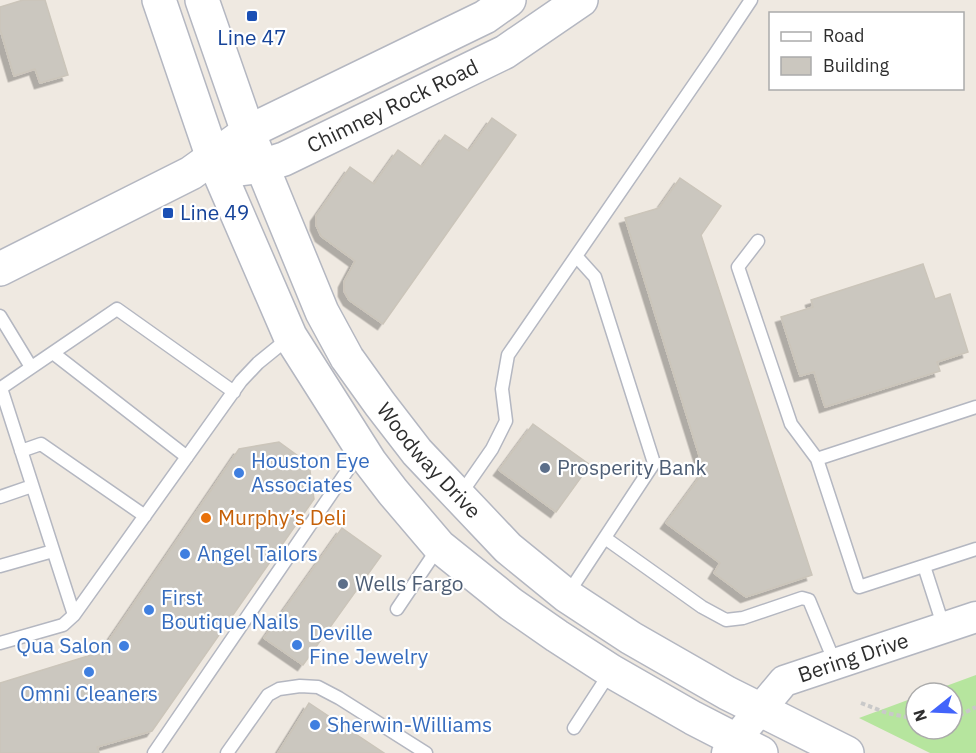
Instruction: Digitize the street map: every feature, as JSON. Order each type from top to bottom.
[{"type":"main road","name":"Woodway Drive","points":[[159,0],[207,168],[290,336],[362,449],[393,492],[439,546],[511,604],[611,671],[741,749]]},
{"type":"main road","name":"Woodway Drive","points":[[202,0],[248,132],[322,312],[347,358],[417,452],[508,548],[567,596],[631,638],[728,693],[847,753]]},
{"type":"main road","name":"Chimney Rock Road","points":[[0,269],[207,168],[248,132],[484,16],[509,0]]},
{"type":"main road","name":"Chimney Rock Road","points":[[207,168],[262,166],[284,159],[505,52],[581,0]]},
{"type":"main road","points":[[439,546],[459,497]]},
{"type":"street","name":"Bering Drive","points":[[741,749],[760,709],[784,681],[976,617]]},
{"type":"lane","points":[[459,497],[492,449],[506,421],[502,389],[508,355],[716,54],[750,0]]},
{"type":"lane","points":[[758,241],[738,267],[791,424],[817,459],[859,587],[976,549]]},
{"type":"lane","points":[[567,596],[654,463],[596,277],[576,256]]},
{"type":"lane","points":[[74,615],[1,388],[117,309],[234,392]]},
{"type":"lane","points":[[0,316],[31,367]]},
{"type":"lane","points":[[0,643],[63,625],[74,615],[241,381],[290,336]]},
{"type":"lane","points":[[52,353],[188,457]]},
{"type":"lane","points":[[817,459],[976,408]]},
{"type":"lane","points":[[21,451],[41,444],[145,516]]},
{"type":"lane","points":[[154,753],[362,449]]},
{"type":"lane","points":[[0,497],[32,486]]},
{"type":"lane","points":[[605,538],[702,607],[726,620],[743,618],[802,597],[809,600],[835,665]]},
{"type":"lane","points":[[397,609],[439,546]]},
{"type":"lane","points":[[0,566],[53,550]]},
{"type":"lane","points":[[924,566],[944,628]]},
{"type":"lane","points":[[574,728],[611,671]]},
{"type":"lane","points":[[233,750],[268,695],[279,689],[300,686],[318,687],[339,698],[426,753]]},
{"type":"path","points":[[861,703],[904,717]]},
{"type":"green space","points":[[976,675],[976,753],[930,753],[906,741],[964,741],[964,681],[960,681]]},
{"type":"green space","points":[[904,701],[904,740],[859,718]]},
{"type":"building","points":[[23,0],[45,0],[68,75],[40,83],[35,69],[14,76],[0,29],[0,7]]},
{"type":"building","points":[[492,118],[516,135],[383,324],[349,300],[344,291],[344,282],[355,261],[321,236],[316,225],[316,216],[350,167],[374,184],[398,150],[422,167],[445,135],[469,151]]},
{"type":"building","points":[[680,178],[721,206],[701,235],[812,575],[746,597],[714,573],[720,563],[666,523],[704,471],[625,218],[659,208]]},
{"type":"building","points":[[923,264],[935,299],[950,294],[968,352],[937,362],[940,371],[825,407],[814,372],[800,376],[781,317],[813,307],[811,300]]},
{"type":"building","name":"Prosperity Bank","points":[[533,424],[590,465],[556,512],[499,470]]},
{"type":"building","points":[[279,442],[309,464],[314,499],[152,731],[97,747],[99,753],[0,753],[0,683],[101,652],[239,449]]},
{"type":"building","points":[[342,528],[381,556],[303,665],[264,638]]},
{"type":"building","points":[[309,703],[384,753],[278,753]]},
{"type":"place","name":"Line 47","points":[[252,16]]},
{"type":"place","name":"Line 49","points":[[168,213]]},
{"type":"place","name":"Prosperity Bank","points":[[545,468]]},
{"type":"place","name":"Houston Eye Associates","points":[[239,473]]},
{"type":"place","name":"Murphy’s Deli","points":[[206,518]]},
{"type":"place","name":"Angel Tailors","points":[[185,554]]},
{"type":"place","name":"Wells Fargo","points":[[343,584]]},
{"type":"place","name":"First Boutique Nails","points":[[149,610]]},
{"type":"place","name":"Deville Fine Jewelry","points":[[297,645]]},
{"type":"place","name":"Qua Salon","points":[[124,646]]},
{"type":"place","name":"Omni Cleaners","points":[[89,672]]},
{"type":"place","name":"Sherwin-Williams","points":[[315,725]]}]
